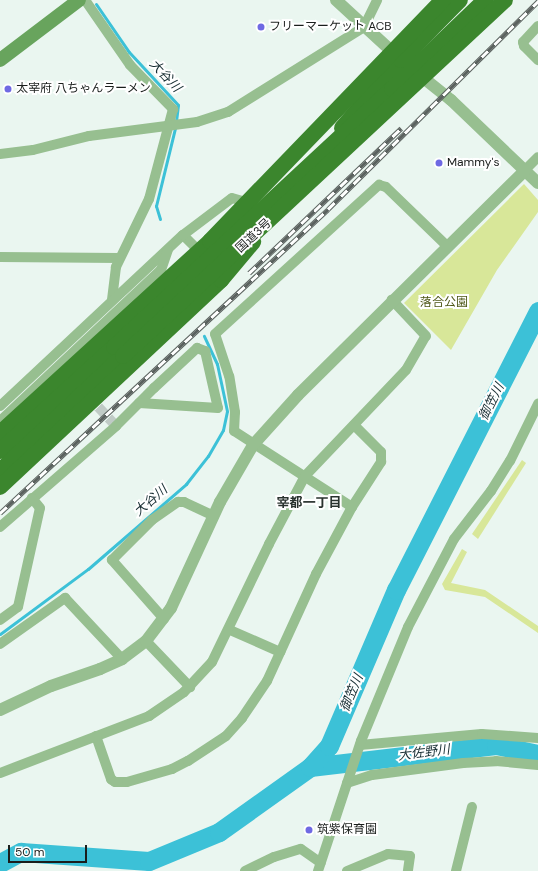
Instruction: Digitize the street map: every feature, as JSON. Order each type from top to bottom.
[{"type":"highway","points":[[0,487],[221,280],[396,56],[443,0]]},
{"type":"highway","points":[[0,433],[199,251],[396,56],[460,0]]},
{"type":"highway","name":"国道3号","points":[[0,471],[119,351],[485,0]]},
{"type":"highway","name":"国道3号","points":[[0,451],[119,351],[505,0]]},
{"type":"main road","points":[[0,60],[78,1]]},
{"type":"street","points":[[336,0],[396,56],[452,100],[532,177]]},
{"type":"street","points":[[0,154],[33,150],[89,136],[207,119],[239,107],[364,27],[377,0]]},
{"type":"street","points":[[78,1],[130,65],[173,109],[149,199],[119,258],[112,286],[112,301]]},
{"type":"street","points":[[538,26],[523,42],[524,46],[538,60]]},
{"type":"street","points":[[0,710],[51,686],[100,669],[122,659],[146,641],[164,619],[214,516],[254,445],[298,395],[447,246],[532,177],[538,157]]},
{"type":"street","points":[[352,507],[234,431],[235,412],[229,376],[215,338],[217,330],[318,242],[379,185],[386,187],[447,246]]},
{"type":"street","points":[[0,406],[183,235],[232,198],[248,203]]},
{"type":"street","points":[[183,235],[199,251]]},
{"type":"street","points":[[0,421],[161,270],[168,250]]},
{"type":"street","points":[[0,257],[119,258]]},
{"type":"street","points":[[0,773],[149,716],[190,687],[212,662],[230,630],[269,544],[305,476],[406,370],[426,336],[392,300]]},
{"type":"street","points":[[0,527],[139,403],[197,348],[205,351],[218,408],[139,403]]},
{"type":"street","points":[[245,871],[274,857],[301,849],[319,867],[359,747],[408,627],[454,538],[491,492],[510,461],[538,404]]},
{"type":"street","points":[[96,736],[111,779],[114,782],[127,782],[172,769],[207,751],[226,736],[242,718],[258,698],[316,574],[352,507],[382,457],[381,452],[354,425]]},
{"type":"street","points":[[3,616],[18,607],[40,508],[32,498]]},
{"type":"street","points":[[164,619],[112,560],[152,520],[178,502],[184,502],[214,516]]},
{"type":"street","points":[[0,644],[65,598],[122,659]]},
{"type":"street","points":[[230,630],[280,652]]},
{"type":"street","points":[[146,641],[190,687]]},
{"type":"street","points":[[359,747],[482,734],[538,738]]},
{"type":"street","points":[[348,780],[372,775],[463,763],[496,761],[538,766]]},
{"type":"street","points":[[456,871],[472,807]]},
{"type":"street","points":[[347,871],[388,854],[410,856],[408,871]]},
{"type":"green space","name":"落合公園","points":[[524,184],[538,200],[538,212],[497,270],[451,350],[404,303]]},
{"type":"green space","points":[[522,460],[526,463],[478,539],[472,534]]},
{"type":"green space","points":[[462,549],[467,552],[451,583],[485,590],[538,626],[538,633],[485,597],[445,590],[442,584]]},
{"type":"waterway","name":"大谷川","points":[[96,4],[129,52],[178,105],[176,122]]},
{"type":"waterway","name":"大谷川","points":[[160,219],[156,206],[175,128]]},
{"type":"waterway","name":"御笠川","points":[[0,863],[21,852],[149,861],[219,832],[310,767],[329,746],[396,590],[538,311]]},
{"type":"waterway","name":"大谷川","points":[[0,634],[88,569],[186,484],[208,456],[223,430],[227,411],[217,364],[204,336]]},
{"type":"waterway","name":"大佐野川","points":[[310,767],[496,745],[538,754]]},
{"type":"tunnel","points":[[88,396],[116,426]]},
{"type":"railway","points":[[0,513],[328,209],[538,1]]},
{"type":"railway","points":[[249,273],[401,128]]},
{"type":"place","name":"フリーマーケット ACB","points":[[261,27]]},
{"type":"place","name":"太宰府 八ちゃんラーメン","points":[[8,89]]},
{"type":"place","name":"Mammy's","points":[[439,163]]},
{"type":"place","name":"筑紫保育園","points":[[309,830]]},
{"type":"district","name":"宰都一丁目","points":[[309,503]]}]
